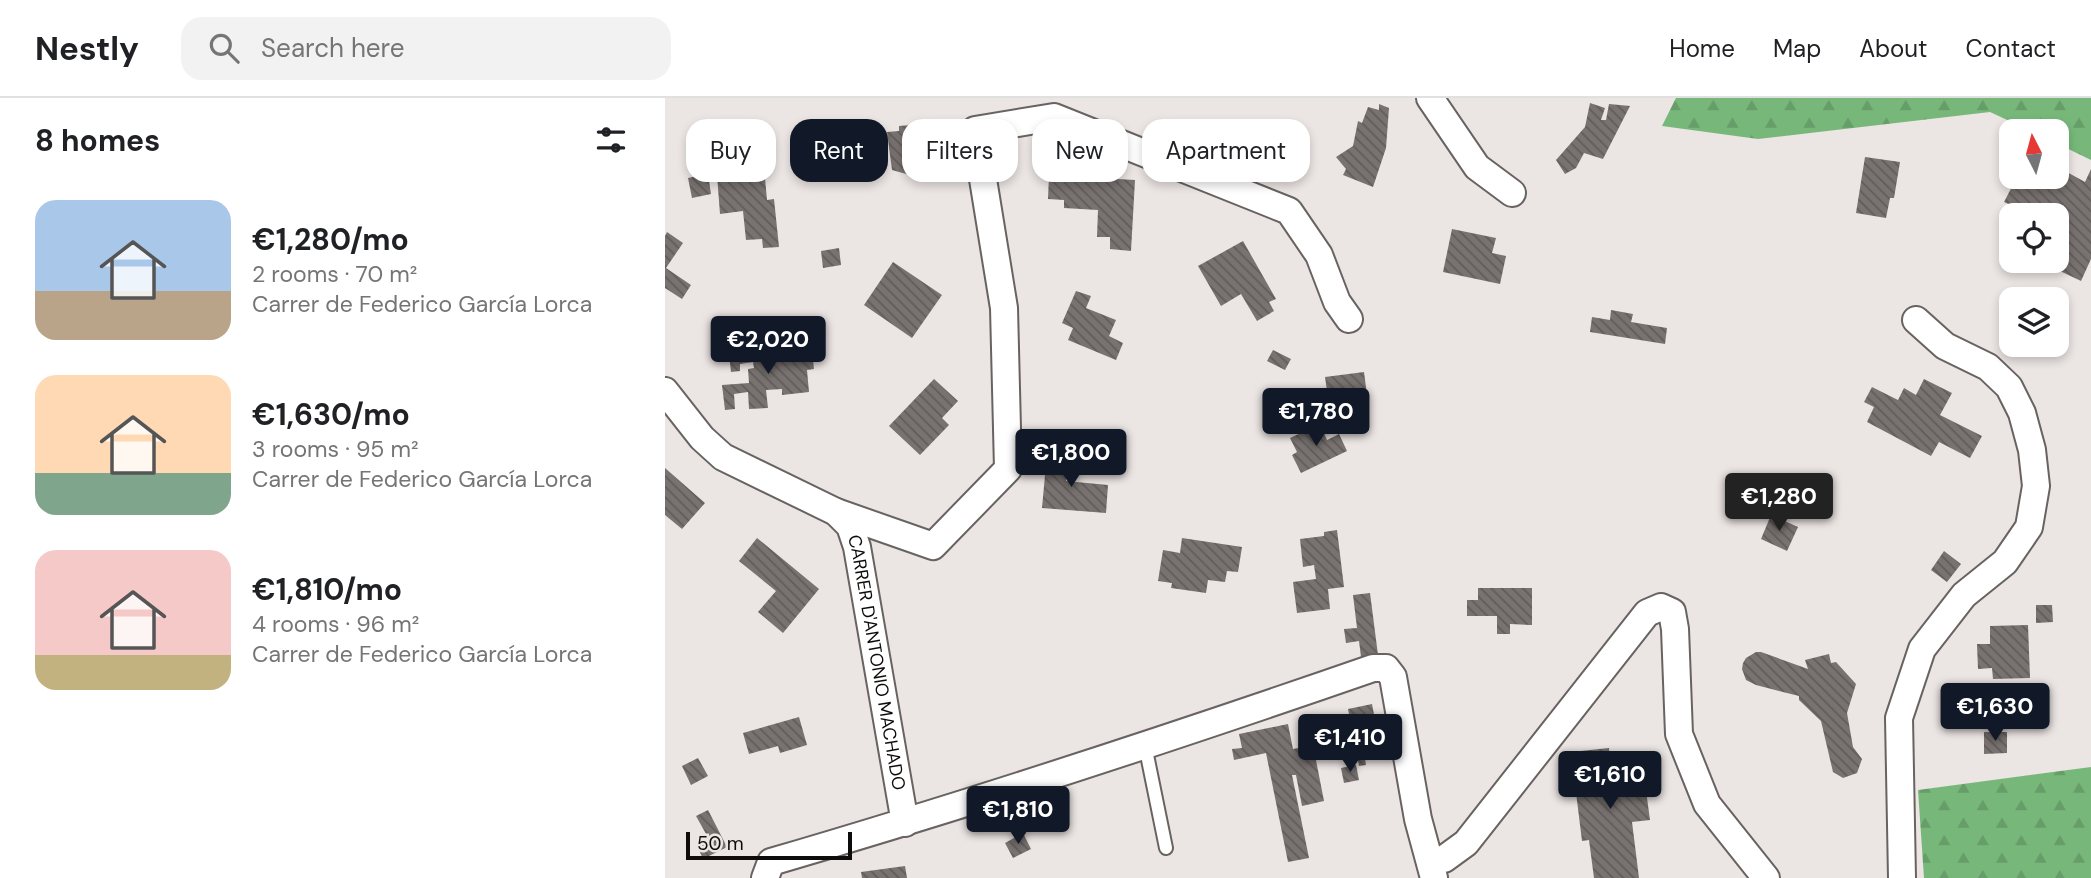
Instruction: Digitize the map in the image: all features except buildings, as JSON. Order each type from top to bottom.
[{"type":"street","points":[[1430,98],[1477,167],[1512,193]]},
{"type":"street","points":[[665,391],[702,438],[723,457],[836,512],[933,546],[1008,469],[1004,308],[975,130],[1054,117],[1289,211],[1319,255],[1337,302],[1349,319]]},
{"type":"street","points":[[1902,878],[1899,718],[1922,649],[1964,595],[2005,562],[2029,527],[2036,486],[2029,438],[2022,413],[2009,387],[1988,367],[1945,346],[1916,320]]},
{"type":"street","name":"CARRER D'ANTONIO MACHADO","points":[[836,512],[850,526],[857,547],[905,823]]},
{"type":"street","points":[[765,878],[771,862],[905,823],[1373,668],[1386,668],[1393,677],[1418,819],[1432,869],[1465,843],[1647,613],[1661,607],[1672,612],[1675,629],[1679,734],[1707,804],[1766,878]]},
{"type":"lane","points":[[1146,745],[1167,848]]},
{"type":"green space","points":[[1676,98],[2091,98],[2091,160],[2069,149],[2069,119],[2005,119],[1990,112],[1758,139],[1662,126]]},
{"type":"green space","points":[[2091,767],[2091,878],[1924,878],[1918,790]]}]
